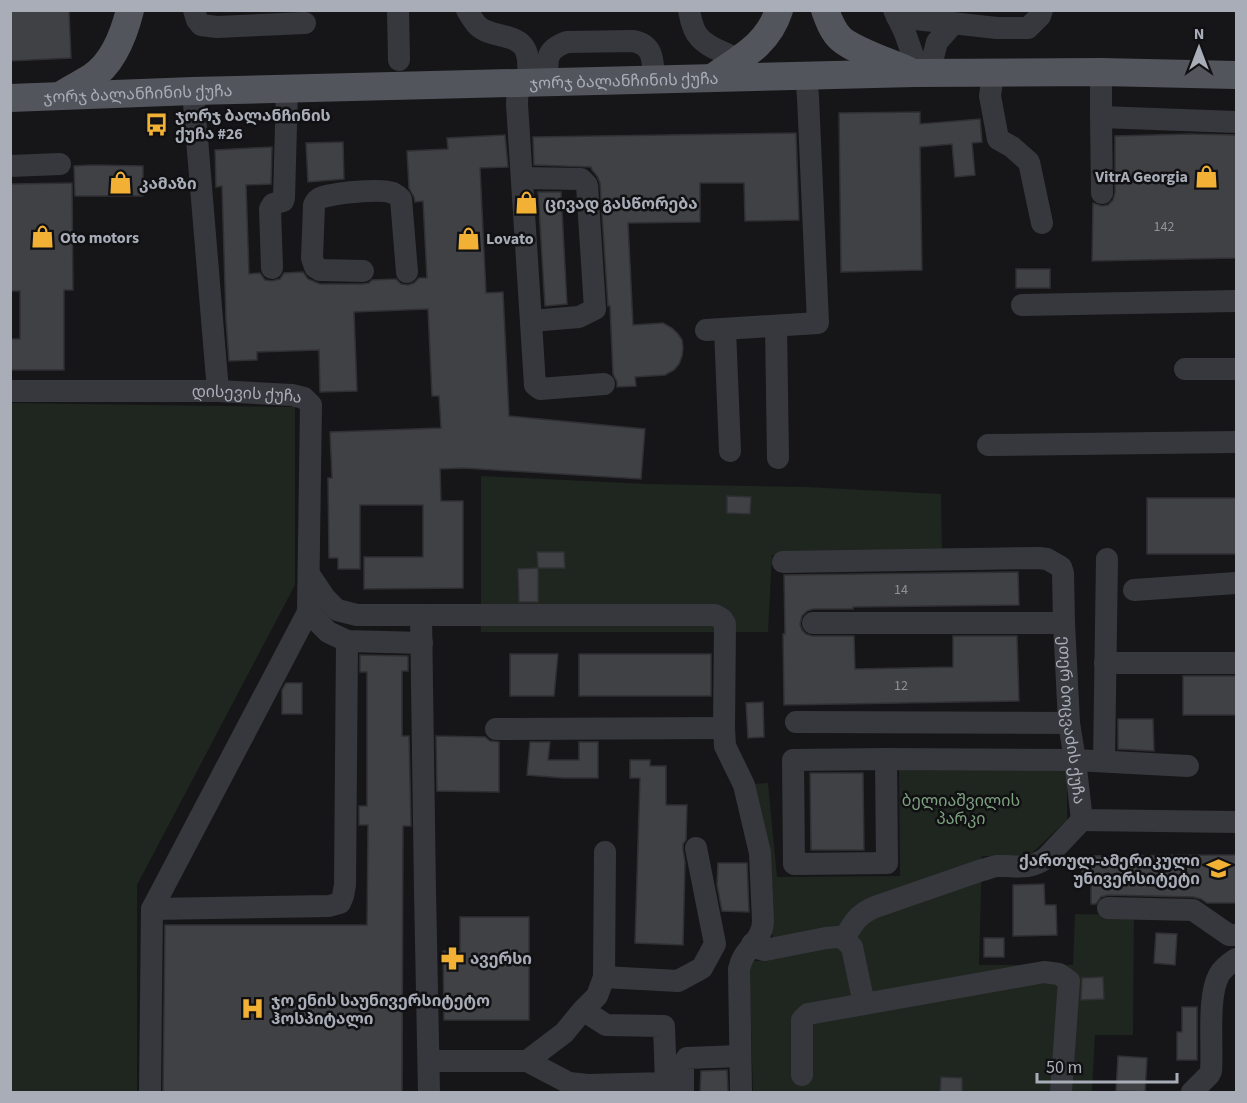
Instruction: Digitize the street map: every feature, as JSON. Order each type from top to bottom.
[{"type":"main road","points":[[58,96],[94,76],[106,63],[125,28],[130,10]]},
{"type":"main road","points":[[712,78],[754,49],[765,38],[775,24],[779,10]]},
{"type":"main road","points":[[825,10],[831,26],[840,39],[851,46],[921,73]]},
{"type":"main road","name":"ჯორჯ ბალანჩინის ქუჩა","points":[[10,98],[193,91],[921,73],[1101,72],[1236,75]]},
{"type":"street","points":[[194,10],[201,25],[217,27],[305,23]]},
{"type":"street","points":[[398,10],[399,60]]},
{"type":"street","points":[[467,10],[478,27],[515,39],[525,46],[531,82]]},
{"type":"street","points":[[689,10],[694,30],[698,36],[705,43],[738,59]]},
{"type":"street","points":[[698,10],[698,36]]},
{"type":"street","points":[[765,38],[770,10]]},
{"type":"street","points":[[896,14],[953,24],[1028,28],[1040,16],[1042,10]]},
{"type":"street","points":[[896,14],[921,73]]},
{"type":"street","points":[[921,73],[937,42],[953,24]]},
{"type":"street","points":[[604,384],[540,389],[535,385],[517,104],[551,51],[567,42],[640,42],[652,55],[654,80]]},
{"type":"street","points":[[1101,72],[1102,193]]},
{"type":"street","points":[[993,73],[990,96],[998,139],[1012,147],[1029,162],[1042,223]]},
{"type":"street","points":[[730,450],[715,329],[818,323],[806,76]]},
{"type":"street","points":[[272,268],[270,208],[273,204],[283,201],[284,198],[287,89]]},
{"type":"street","points":[[193,91],[218,391]]},
{"type":"street","points":[[1101,117],[1236,122]]},
{"type":"street","points":[[10,166],[60,164]]},
{"type":"street","points":[[523,178],[581,179],[587,185],[595,309],[579,317],[531,321]]},
{"type":"street","points":[[363,271],[320,270],[315,267],[312,258],[313,215],[317,200],[362,191],[391,192],[397,195],[401,199],[407,272]]},
{"type":"street","points":[[1022,305],[1236,301]]},
{"type":"street","points":[[776,326],[778,458]]},
{"type":"street","points":[[1185,369],[1236,369]]},
{"type":"street","name":"დისევის ქუჩა","points":[[10,391],[218,391],[292,395],[304,398],[311,405],[309,574]]},
{"type":"street","points":[[988,445],[1236,442]]},
{"type":"street","name":"ეთერ ბოცვაძის ქუჩა","points":[[783,562],[1039,558],[1055,563],[1061,567],[1063,573],[1069,723],[1083,820],[1236,822]]},
{"type":"street","points":[[1104,762],[1107,560]]},
{"type":"street","points":[[150,1092],[152,909],[308,612],[309,574]]},
{"type":"street","points":[[309,574],[325,598],[337,610],[357,615],[715,615],[722,619],[725,624],[725,746],[744,785],[760,853],[763,921],[762,931],[740,961],[741,1092]]},
{"type":"street","points":[[1134,590],[1236,584]]},
{"type":"street","points":[[308,612],[328,632],[347,640],[422,643]]},
{"type":"street","points":[[421,615],[429,1092]]},
{"type":"street","points":[[813,623],[1064,623]]},
{"type":"street","points":[[152,909],[329,906],[340,903],[345,885],[347,640]]},
{"type":"street","points":[[1105,663],[1236,663]]},
{"type":"street","points":[[796,722],[1069,723]]},
{"type":"street","points":[[496,729],[724,728]]},
{"type":"street","points":[[886,759],[887,863],[794,864],[793,760],[886,759],[1075,760],[1188,765]]},
{"type":"street","points":[[844,939],[854,921],[875,907],[995,866],[1031,866],[1039,863],[1083,820]]},
{"type":"street","points":[[604,977],[678,981],[702,969],[715,944],[696,848]]},
{"type":"street","points":[[527,1061],[564,1034],[582,1010],[597,996],[604,977],[605,852]]},
{"type":"street","points":[[1108,908],[1193,910],[1229,935],[1236,935]]},
{"type":"street","points":[[752,944],[765,950],[826,938],[844,939],[852,946],[864,1004]]},
{"type":"street","points":[[1192,1092],[1211,1071],[1213,993],[1219,975],[1236,959]]},
{"type":"street","points":[[802,1075],[802,1020],[808,1014],[1044,972],[1059,974],[1069,981],[1061,1092]]},
{"type":"street","points":[[429,1061],[527,1061],[569,1083],[666,1083],[664,1026],[606,1025],[582,1010]]},
{"type":"street","points":[[683,1092],[683,1065],[687,1058],[740,1056]]},
{"type":"green space","points":[[11,403],[295,407],[295,585],[137,885],[137,1092],[11,1092]]},
{"type":"green space","points":[[481,476],[941,494],[942,549],[772,555],[768,632],[481,632]]},
{"type":"green space","name":"ბელიაშვილის პარკი","points":[[1067,768],[1067,820],[1029,856],[982,856],[979,965],[1073,965],[1075,914],[1134,915],[1133,1035],[1095,1035],[1092,1092],[753,1092],[749,961],[758,961],[775,955],[773,936],[768,929],[751,784],[768,783],[777,877],[900,876],[899,770]]},
{"type":"building","points":[[10,10],[69,10],[71,58],[10,61]]},
{"type":"building","points":[[920,112],[920,124],[980,119],[982,142],[972,143],[975,175],[955,177],[952,144],[920,147],[922,270],[841,272],[839,113]]},
{"type":"building","points":[[796,133],[799,220],[745,221],[744,183],[700,183],[700,222],[628,223],[633,325],[663,323],[678,334],[683,348],[679,364],[674,370],[665,375],[635,377],[636,386],[617,387],[613,374],[600,183],[591,167],[534,165],[533,137]]},
{"type":"building","points":[[505,135],[508,167],[480,168],[486,293],[503,292],[509,416],[645,429],[641,479],[463,468],[440,469],[441,501],[463,501],[463,588],[364,589],[364,557],[423,557],[423,505],[360,505],[360,569],[338,569],[338,558],[329,558],[328,478],[332,478],[330,432],[441,428],[439,396],[432,396],[428,309],[354,312],[357,391],[320,392],[319,350],[257,352],[257,360],[229,361],[222,186],[216,187],[215,150],[272,147],[271,184],[246,185],[249,274],[260,273],[265,280],[272,281],[280,279],[284,273],[303,272],[308,279],[320,284],[363,284],[372,280],[396,279],[401,284],[408,285],[419,278],[427,278],[423,201],[415,202],[409,188],[407,151],[448,149],[447,138]]},
{"type":"building","points":[[1236,135],[1236,258],[1092,261],[1093,203],[1108,205],[1115,193],[1115,136]]},
{"type":"building","points":[[343,142],[344,179],[308,182],[306,143]]},
{"type":"building","points":[[74,166],[143,166],[143,196],[75,196]]},
{"type":"building","name":"Oto motors","points":[[72,183],[73,290],[64,290],[64,370],[10,370],[10,339],[20,339],[20,291],[10,291],[10,184]]},
{"type":"building","points":[[538,192],[561,192],[567,304],[545,306]]},
{"type":"building","points":[[1016,269],[1050,269],[1050,288],[1016,288]]},
{"type":"building","points":[[727,496],[751,497],[750,514],[727,513]]},
{"type":"building","points":[[1147,498],[1236,498],[1236,554],[1147,554]]},
{"type":"building","points":[[537,552],[564,552],[565,568],[538,568]]},
{"type":"building","points":[[538,568],[538,602],[519,602],[518,569]]},
{"type":"building","points":[[1018,572],[1019,605],[813,609],[802,616],[800,624],[806,634],[812,636],[854,636],[855,669],[953,667],[953,636],[1017,636],[1019,701],[784,705],[784,575]]},
{"type":"building","points":[[510,654],[558,654],[554,696],[510,696]]},
{"type":"building","points":[[579,654],[711,654],[711,696],[579,696]]},
{"type":"building","name":"ჯო ენის საუნივერსიტეტო ჰოსპიტალი","points":[[360,655],[408,656],[408,671],[402,671],[402,736],[409,736],[411,826],[403,826],[402,1092],[163,1092],[165,925],[367,925],[368,825],[359,825],[359,806],[367,806],[367,672],[360,672]]},
{"type":"building","points":[[1183,676],[1236,676],[1236,715],[1183,715]]},
{"type":"building","points":[[286,683],[302,683],[302,714],[282,714],[282,690]]},
{"type":"building","points":[[763,702],[764,737],[748,738],[746,703]]},
{"type":"building","points":[[1118,719],[1153,719],[1154,751],[1118,749]]},
{"type":"building","points":[[436,736],[485,737],[490,741],[499,742],[499,792],[437,791]]},
{"type":"building","points":[[530,742],[550,742],[548,760],[579,760],[579,742],[598,742],[598,778],[527,775]]},
{"type":"building","points":[[630,760],[650,760],[650,766],[666,766],[666,805],[687,805],[686,840],[683,844],[685,862],[683,945],[635,943],[640,778],[630,778]]},
{"type":"building","points":[[810,773],[863,773],[864,850],[811,850]]},
{"type":"building","points":[[1236,855],[1236,903],[1207,903],[1193,897],[1108,895],[1101,897],[1096,904],[1091,904],[1091,878],[1082,878],[1082,856]]},
{"type":"building","points":[[718,863],[747,863],[749,912],[722,911],[717,885]]},
{"type":"building","points":[[1044,884],[1045,905],[1056,905],[1057,935],[1013,936],[1013,885]]},
{"type":"building","points":[[460,917],[529,917],[529,1020],[444,1020],[443,951],[460,951]]},
{"type":"building","points":[[1156,933],[1177,934],[1175,965],[1154,963]]},
{"type":"building","points":[[984,938],[1004,938],[1004,957],[984,957]]},
{"type":"building","points":[[1103,977],[1104,999],[1081,1000],[1082,978]]},
{"type":"building","points":[[1182,1007],[1197,1007],[1197,1060],[1177,1060],[1177,1032],[1182,1032]]},
{"type":"building","points":[[1118,1056],[1147,1058],[1145,1092],[1116,1091]]},
{"type":"building","points":[[727,1070],[728,1092],[700,1092],[701,1071]]},
{"type":"building","points":[[941,1077],[962,1078],[962,1092],[940,1092]]},
{"type":"place","name":"ჯორჯ ბალანჩინის ქუჩა #26","points":[[157,124]]},
{"type":"place","name":"VitrA Georgia","points":[[1206,176]]},
{"type":"place","name":"კამაზი","points":[[121,183]]},
{"type":"place","name":"ცივად გასწორება","points":[[527,203]]},
{"type":"place","name":"Oto motors","points":[[42,237]]},
{"type":"place","name":"Lovato","points":[[468,238]]},
{"type":"place","name":"ქართულ-ამერიკული უნივერსიტეტი","points":[[1218,869]]},
{"type":"place","name":"ავერსი","points":[[452,958]]},
{"type":"place","name":"ჯო ენის საუნივერსიტეტო ჰოსპიტალი","points":[[253,1009]]}]
